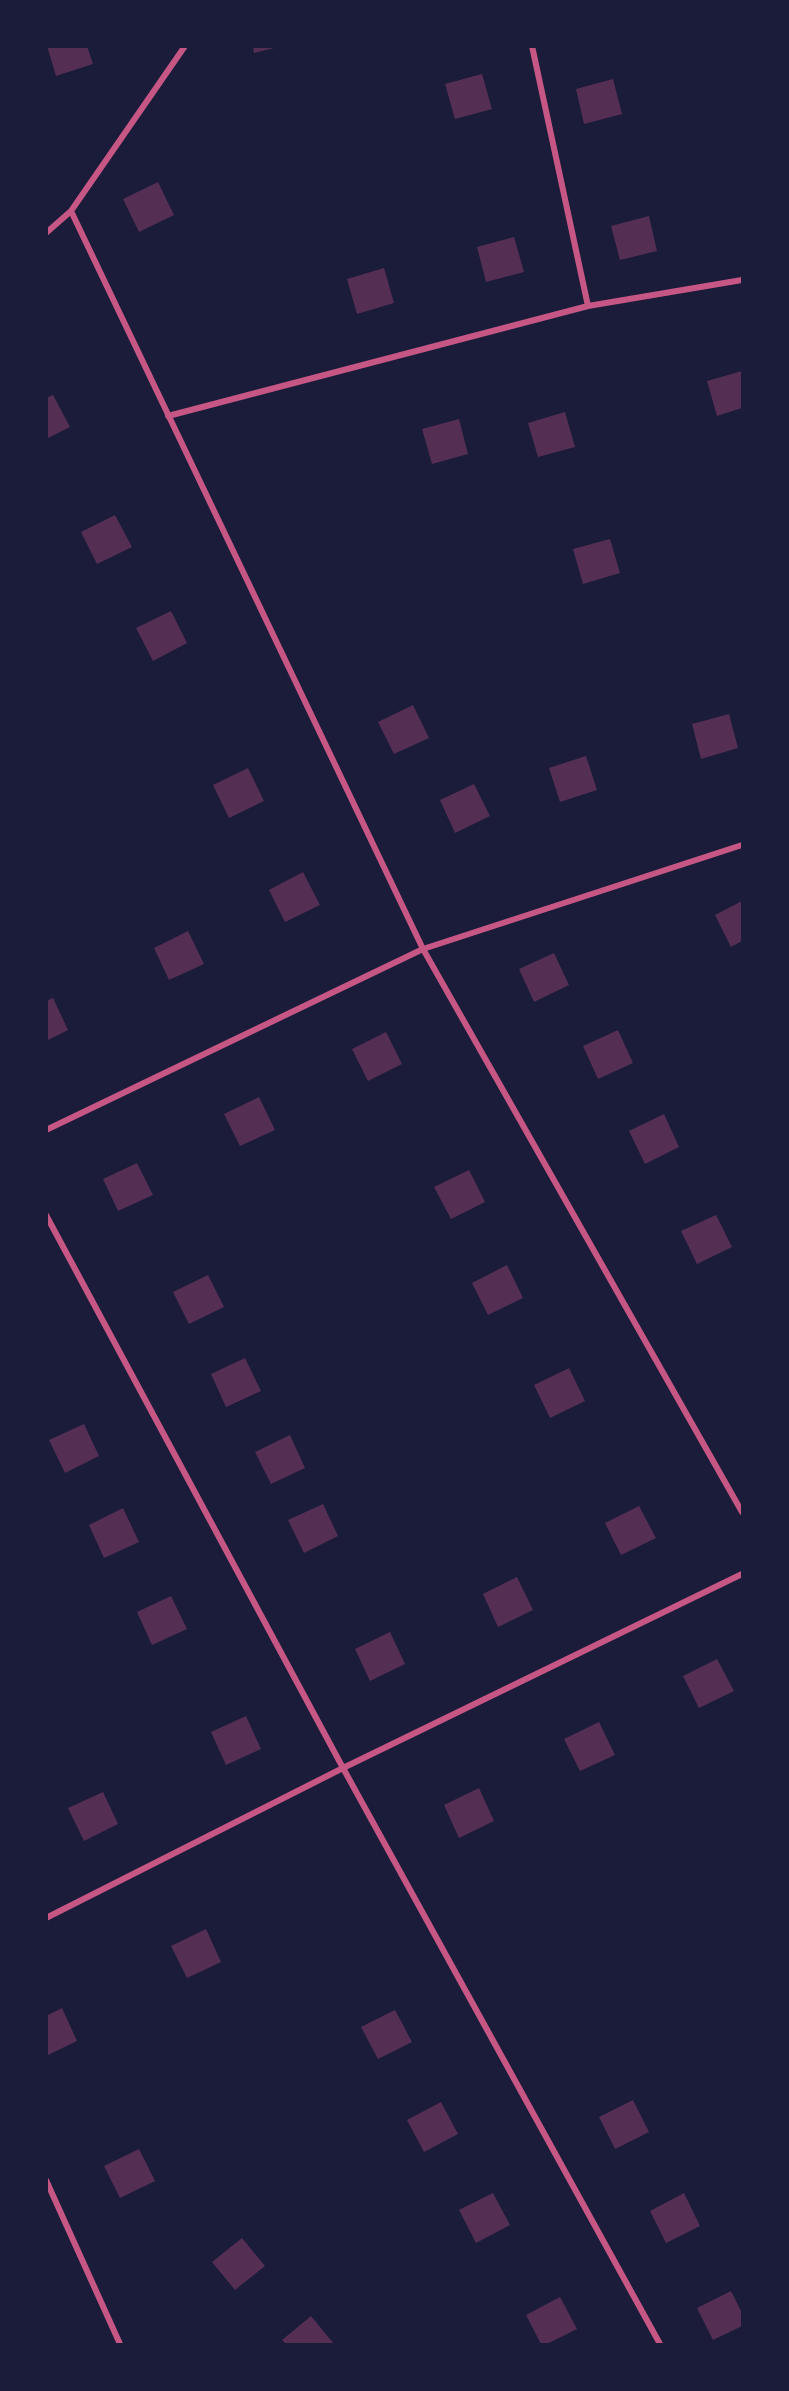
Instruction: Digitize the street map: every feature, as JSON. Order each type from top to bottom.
[{"type":"street","points":[[46,233],[70,211],[185,46]]},
{"type":"street","points":[[532,46],[588,306]]},
{"type":"street","points":[[70,211],[423,949],[742,1512]]},
{"type":"street","points":[[168,416],[588,306],[742,280]]},
{"type":"street","points":[[46,1130],[423,949],[742,845]]},
{"type":"street","points":[[46,1215],[343,1768],[660,2344]]},
{"type":"street","points":[[46,1917],[343,1768],[742,1574]]},
{"type":"street","points":[[46,2180],[120,2344]]},
{"type":"building","points":[[47,46],[87,46],[93,64],[56,76]]},
{"type":"building","points":[[253,46],[278,46],[278,47],[254,53]]},
{"type":"building","points":[[482,74],[492,109],[455,119],[445,84]]},
{"type":"building","points":[[613,79],[622,114],[584,124],[576,89]]},
{"type":"building","points":[[158,182],[174,215],[139,232],[123,199]]},
{"type":"building","points":[[649,216],[657,251],[620,260],[611,226]]},
{"type":"building","points":[[514,237],[524,272],[486,282],[477,247]]},
{"type":"building","points":[[384,268],[394,303],[357,314],[347,279]]},
{"type":"building","points":[[742,371],[742,408],[717,416],[707,381]]},
{"type":"building","points":[[53,395],[70,427],[46,439],[46,398]]},
{"type":"building","points":[[565,412],[575,447],[538,457],[528,423]]},
{"type":"building","points":[[459,419],[468,454],[432,464],[422,429]]},
{"type":"building","points":[[115,515],[132,547],[97,564],[81,532]]},
{"type":"building","points":[[610,539],[620,573],[583,584],[573,549]]},
{"type":"building","points":[[171,611],[187,643],[153,661],[136,628]]},
{"type":"building","points":[[413,705],[429,738],[394,754],[378,722]]},
{"type":"building","points":[[729,714],[738,748],[701,759],[692,724]]},
{"type":"building","points":[[586,756],[597,790],[560,802],[549,768]]},
{"type":"building","points":[[248,768],[264,801],[229,818],[213,785]]},
{"type":"building","points":[[474,784],[490,816],[455,833],[440,800]]},
{"type":"building","points":[[303,872],[320,905],[285,922],[269,890]]},
{"type":"building","points":[[742,901],[742,941],[731,947],[715,915]]},
{"type":"building","points":[[188,931],[204,964],[169,980],[154,948]]},
{"type":"building","points":[[554,953],[569,985],[534,1002],[519,969]]},
{"type":"building","points":[[53,998],[68,1030],[46,1041],[46,1001]]},
{"type":"building","points":[[618,1030],[633,1063],[598,1079],[583,1046]]},
{"type":"building","points":[[386,1032],[402,1064],[368,1081],[352,1049]]},
{"type":"building","points":[[259,1097],[275,1130],[240,1146],[224,1114]]},
{"type":"building","points":[[664,1114],[679,1147],[645,1164],[629,1131]]},
{"type":"building","points":[[137,1163],[153,1195],[118,1211],[103,1179]]},
{"type":"building","points":[[469,1170],[485,1202],[451,1219],[434,1187]]},
{"type":"building","points":[[716,1215],[732,1247],[697,1264],[681,1231]]},
{"type":"building","points":[[507,1265],[523,1298],[488,1315],[472,1283]]},
{"type":"building","points":[[208,1275],[224,1307],[189,1324],[173,1292]]},
{"type":"building","points":[[245,1358],[261,1391],[226,1407],[211,1374]]},
{"type":"building","points":[[569,1368],[585,1401],[550,1418],[534,1385]]},
{"type":"building","points":[[84,1424],[99,1456],[65,1473],[49,1440]]},
{"type":"building","points":[[290,1435],[305,1468],[271,1484],[255,1452]]},
{"type":"building","points":[[323,1504],[338,1536],[304,1553],[288,1520]]},
{"type":"building","points":[[639,1506],[656,1538],[621,1555],[605,1523]]},
{"type":"building","points":[[123,1508],[139,1542],[104,1558],[89,1525]]},
{"type":"building","points":[[517,1577],[533,1610],[498,1627],[483,1594]]},
{"type":"building","points":[[171,1596],[187,1629],[152,1645],[137,1612]]},
{"type":"building","points":[[390,1632],[405,1664],[370,1681],[355,1649]]},
{"type":"building","points":[[717,1659],[734,1691],[699,1708],[683,1676]]},
{"type":"building","points":[[246,1716],[261,1749],[226,1765],[211,1732]]},
{"type":"building","points":[[599,1722],[615,1755],[580,1771],[564,1739]]},
{"type":"building","points":[[479,1788],[494,1821],[459,1838],[444,1805]]},
{"type":"building","points":[[103,1792],[118,1824],[84,1841],[68,1808]]},
{"type":"building","points":[[206,1929],[221,1962],[187,1978],[171,1946]]},
{"type":"building","points":[[62,2008],[77,2041],[46,2056],[46,2016]]},
{"type":"building","points":[[395,2010],[412,2042],[378,2059],[361,2027]]},
{"type":"building","points":[[633,2100],[649,2132],[615,2149],[599,2117]]},
{"type":"building","points":[[441,2102],[458,2134],[424,2152],[407,2120]]},
{"type":"building","points":[[139,2149],[155,2181],[120,2198],[104,2166]]},
{"type":"building","points":[[493,2193],[510,2225],[476,2243],[459,2210]]},
{"type":"building","points":[[684,2193],[700,2226],[666,2243],[650,2211]]},
{"type":"building","points":[[242,2238],[265,2266],[235,2290],[212,2262]]},
{"type":"building","points":[[731,2291],[742,2313],[742,2326],[713,2340],[697,2308]]},
{"type":"building","points":[[560,2297],[577,2329],[547,2344],[541,2344],[526,2315]]},
{"type":"building","points":[[311,2316],[334,2344],[286,2344],[282,2340]]}]
